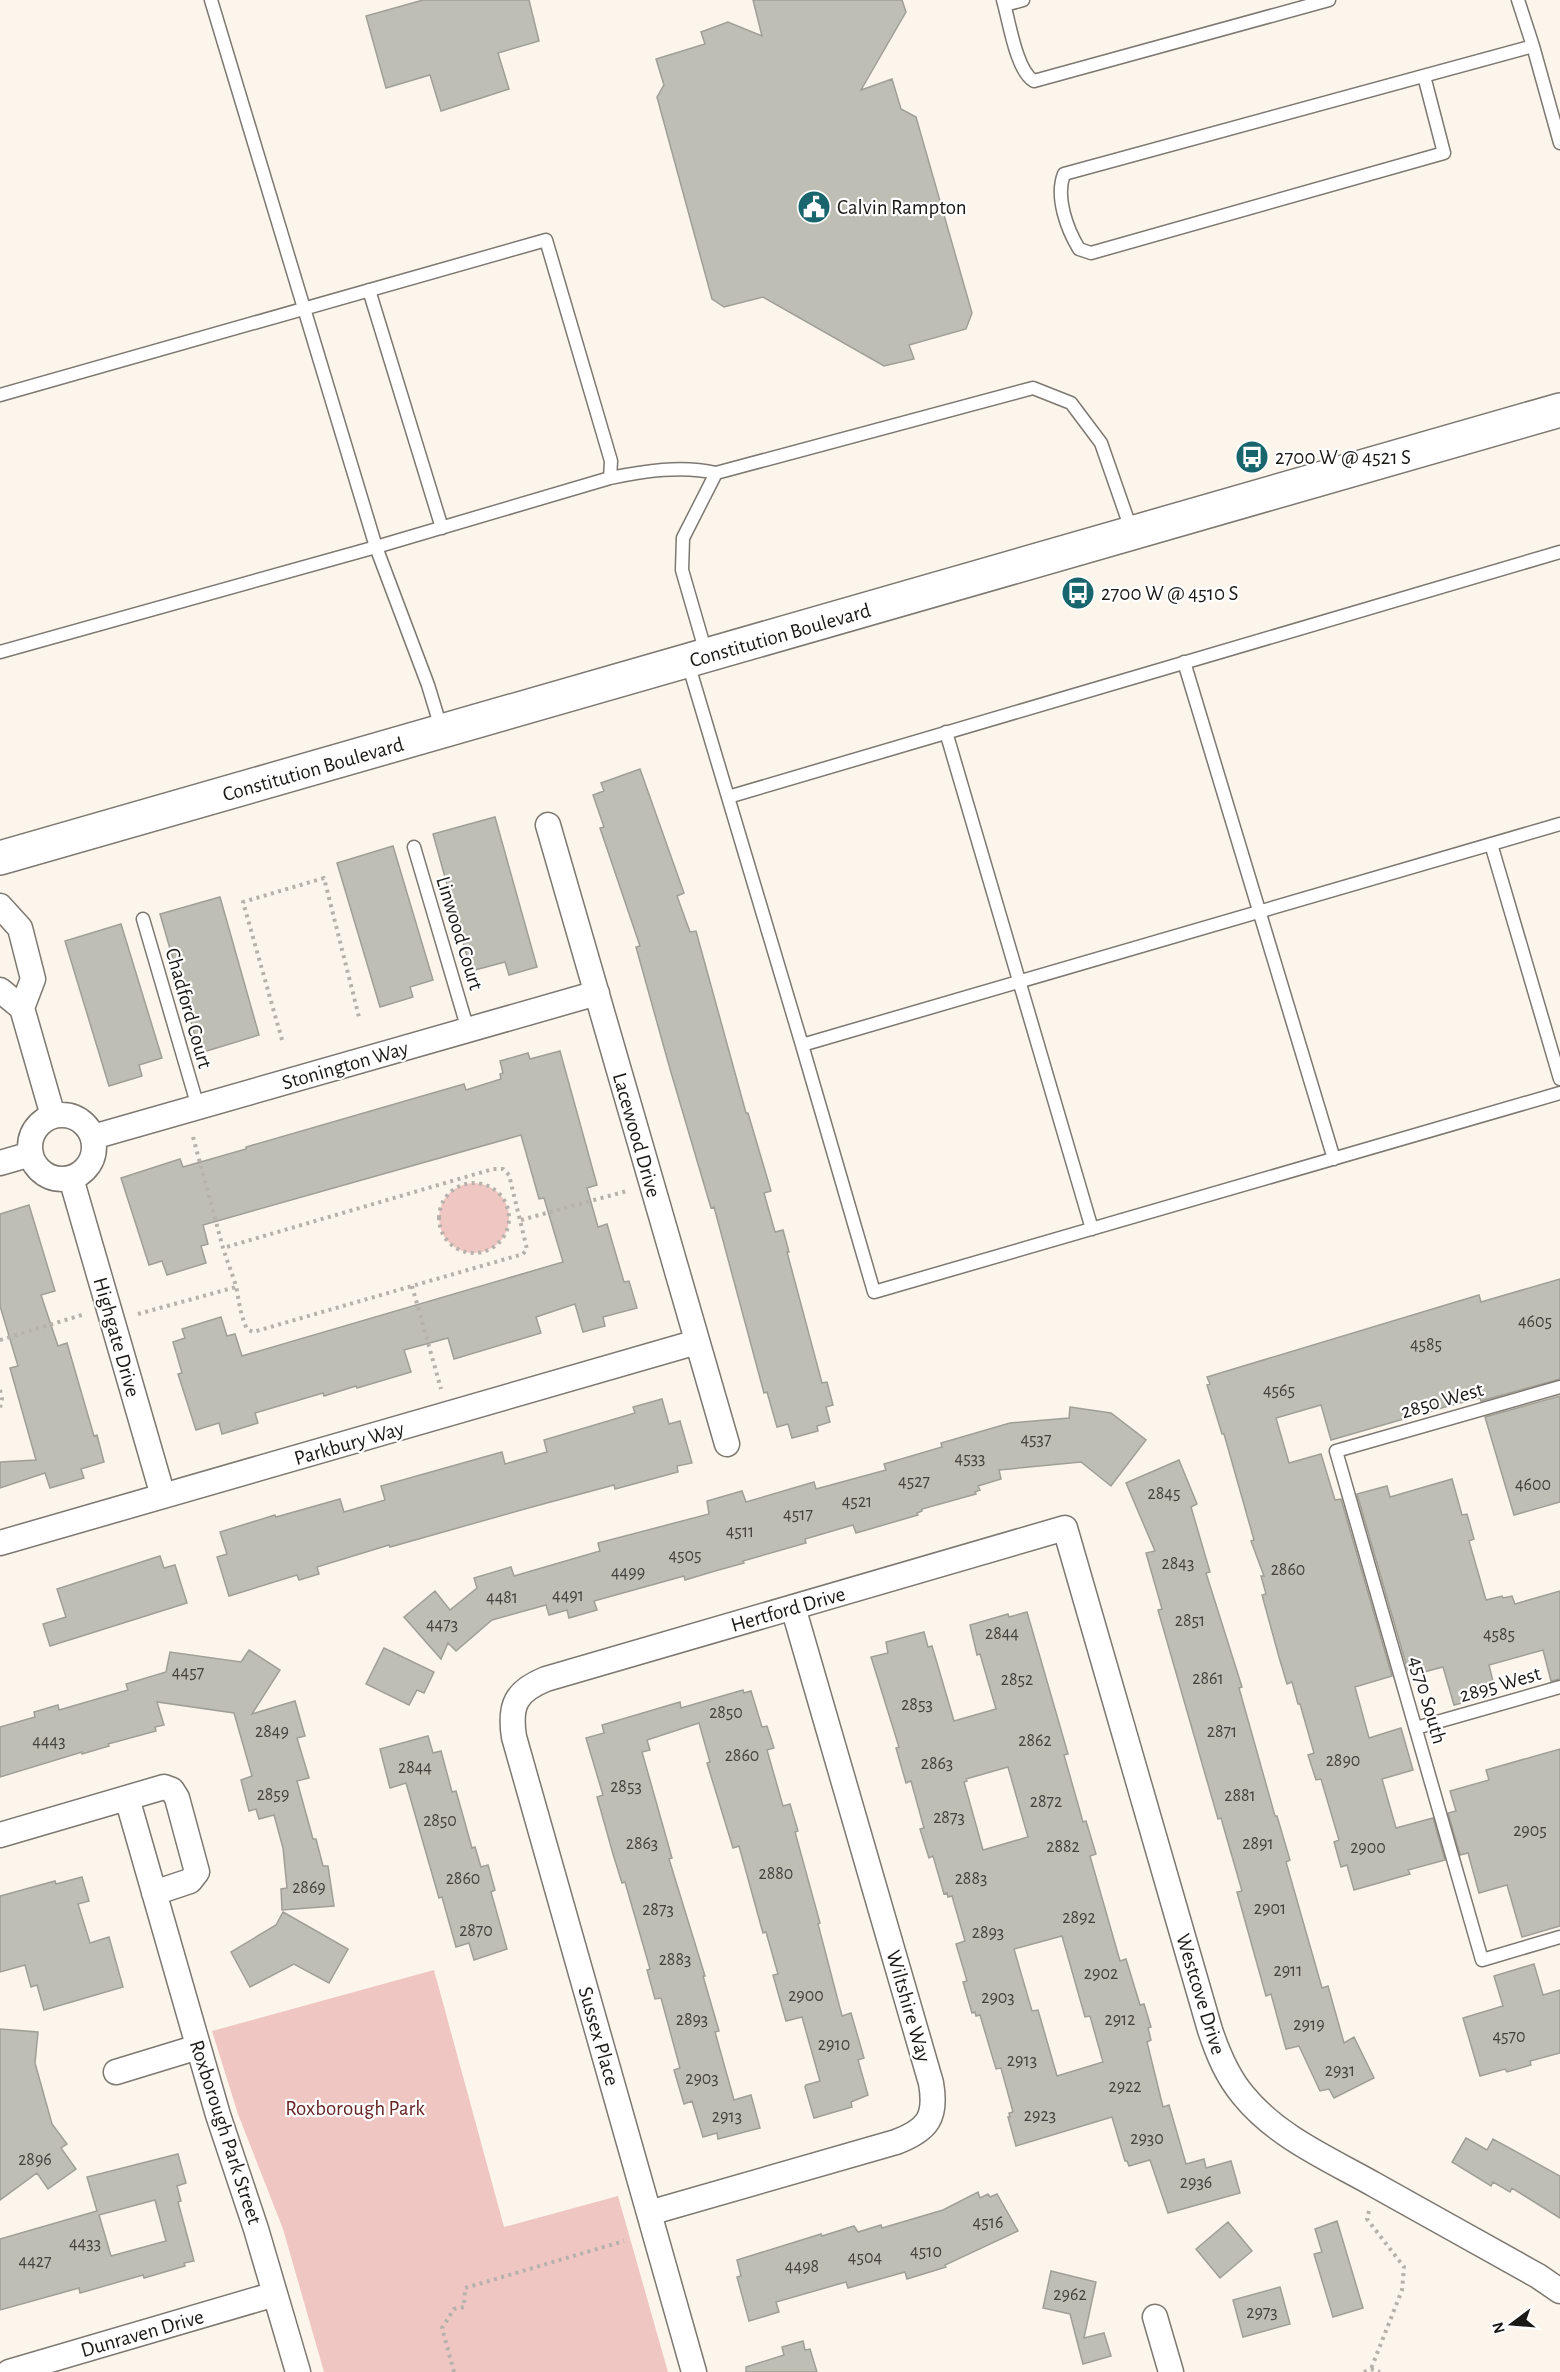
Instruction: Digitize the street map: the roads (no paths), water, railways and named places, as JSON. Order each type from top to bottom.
[{"type":"main road","name":"Constitution Boulevard","points":[[0,858],[1560,410]]},
{"type":"street","name":"Lacewood Drive","points":[[548,825],[727,1444]]},
{"type":"street","points":[[0,906],[20,928],[33,979],[22,1008]]},
{"type":"street","points":[[0,990],[22,1008],[53,1116]]},
{"type":"street","name":"Stonington Way","points":[[93,1137],[597,993]]},
{"type":"street","points":[[68,1115],[80,1120],[93,1137],[94,1154],[90,1162],[79,1175],[71,1178],[49,1176],[38,1167],[31,1154],[35,1130],[53,1116],[68,1115]]},
{"type":"street","points":[[0,1163],[31,1154]]},
{"type":"street","name":"Highgate Drive","points":[[71,1178],[163,1496]]},
{"type":"street","name":"Parkbury Way","points":[[0,1543],[697,1342]]},
{"type":"street","name":"Hertford Drive","points":[[516,1699],[534,1684],[546,1679],[1065,1528]]},
{"type":"street","name":"Westcove Drive","points":[[1065,1528],[1215,2046],[1229,2076],[1243,2096],[1261,2114],[1300,2143],[1538,2276],[1560,2291]]},
{"type":"street","name":"Wiltshire Way","points":[[649,2213],[896,2142],[919,2131],[929,2122],[933,2110],[931,2083],[793,1607]]},
{"type":"street","name":"Sussex Place","points":[[516,1699],[512,1712],[514,1737],[694,2372]]},
{"type":"street","points":[[0,1835],[164,1787],[172,1790],[177,1798],[196,1865],[195,1877],[190,1881],[154,1893]]},
{"type":"street","name":"Roxborough Park Street","points":[[127,1798],[198,2047],[298,2372]]},
{"type":"street","points":[[116,2072],[198,2047]]},
{"type":"street","name":"Dunraven Drive","points":[[9,2372],[275,2294]]},
{"type":"street","points":[[1155,2317],[1171,2372]]},
{"type":"lane","points":[[211,0],[376,548],[428,685],[442,732]]},
{"type":"lane","points":[[1023,0],[1004,3],[1018,55],[1027,77],[1034,81],[1329,0]]},
{"type":"lane","points":[[1518,0],[1560,143]]},
{"type":"lane","points":[[1424,76],[1444,153],[1091,254],[1079,249],[1070,234],[1061,198],[1061,183],[1064,174],[1533,46]]},
{"type":"lane","points":[[0,395],[546,240],[611,460],[610,478]]},
{"type":"lane","points":[[369,290],[442,528]]},
{"type":"lane","points":[[0,652],[376,548],[610,478],[637,473],[698,469],[716,473],[1033,388],[1071,403],[1101,443],[1132,534]]},
{"type":"lane","points":[[716,473],[683,538],[682,570],[697,659],[728,797],[874,1292],[1560,1093]]},
{"type":"lane","points":[[728,797],[1560,552]]},
{"type":"lane","points":[[1184,662],[1334,1159]]},
{"type":"lane","points":[[946,732],[1092,1229]]},
{"type":"lane","points":[[802,1045],[1560,824]]},
{"type":"lane","points":[[1491,844],[1560,1078]]},
{"type":"lane","name":"Linwood Court","points":[[414,847],[468,1030]]},
{"type":"lane","name":"Chadford Court","points":[[143,919],[198,1107]]},
{"type":"lane","name":"2850 West","points":[[1336,1451],[1560,1386]]},
{"type":"lane","name":"4570 South","points":[[1336,1451],[1482,1960],[1560,1937]]},
{"type":"lane","name":"2895 West","points":[[1416,1728],[1560,1687]]},
{"type":"place","name":"Calvin Rampton","points":[[814,207]]},
{"type":"place","name":"2700 W @ 4521 S","points":[[1252,457]]},
{"type":"place","name":"2700 W @ 4510 S","points":[[1078,593]]},
{"type":"park label","name":"Roxborough Park","points":[[355,2108]]}]
